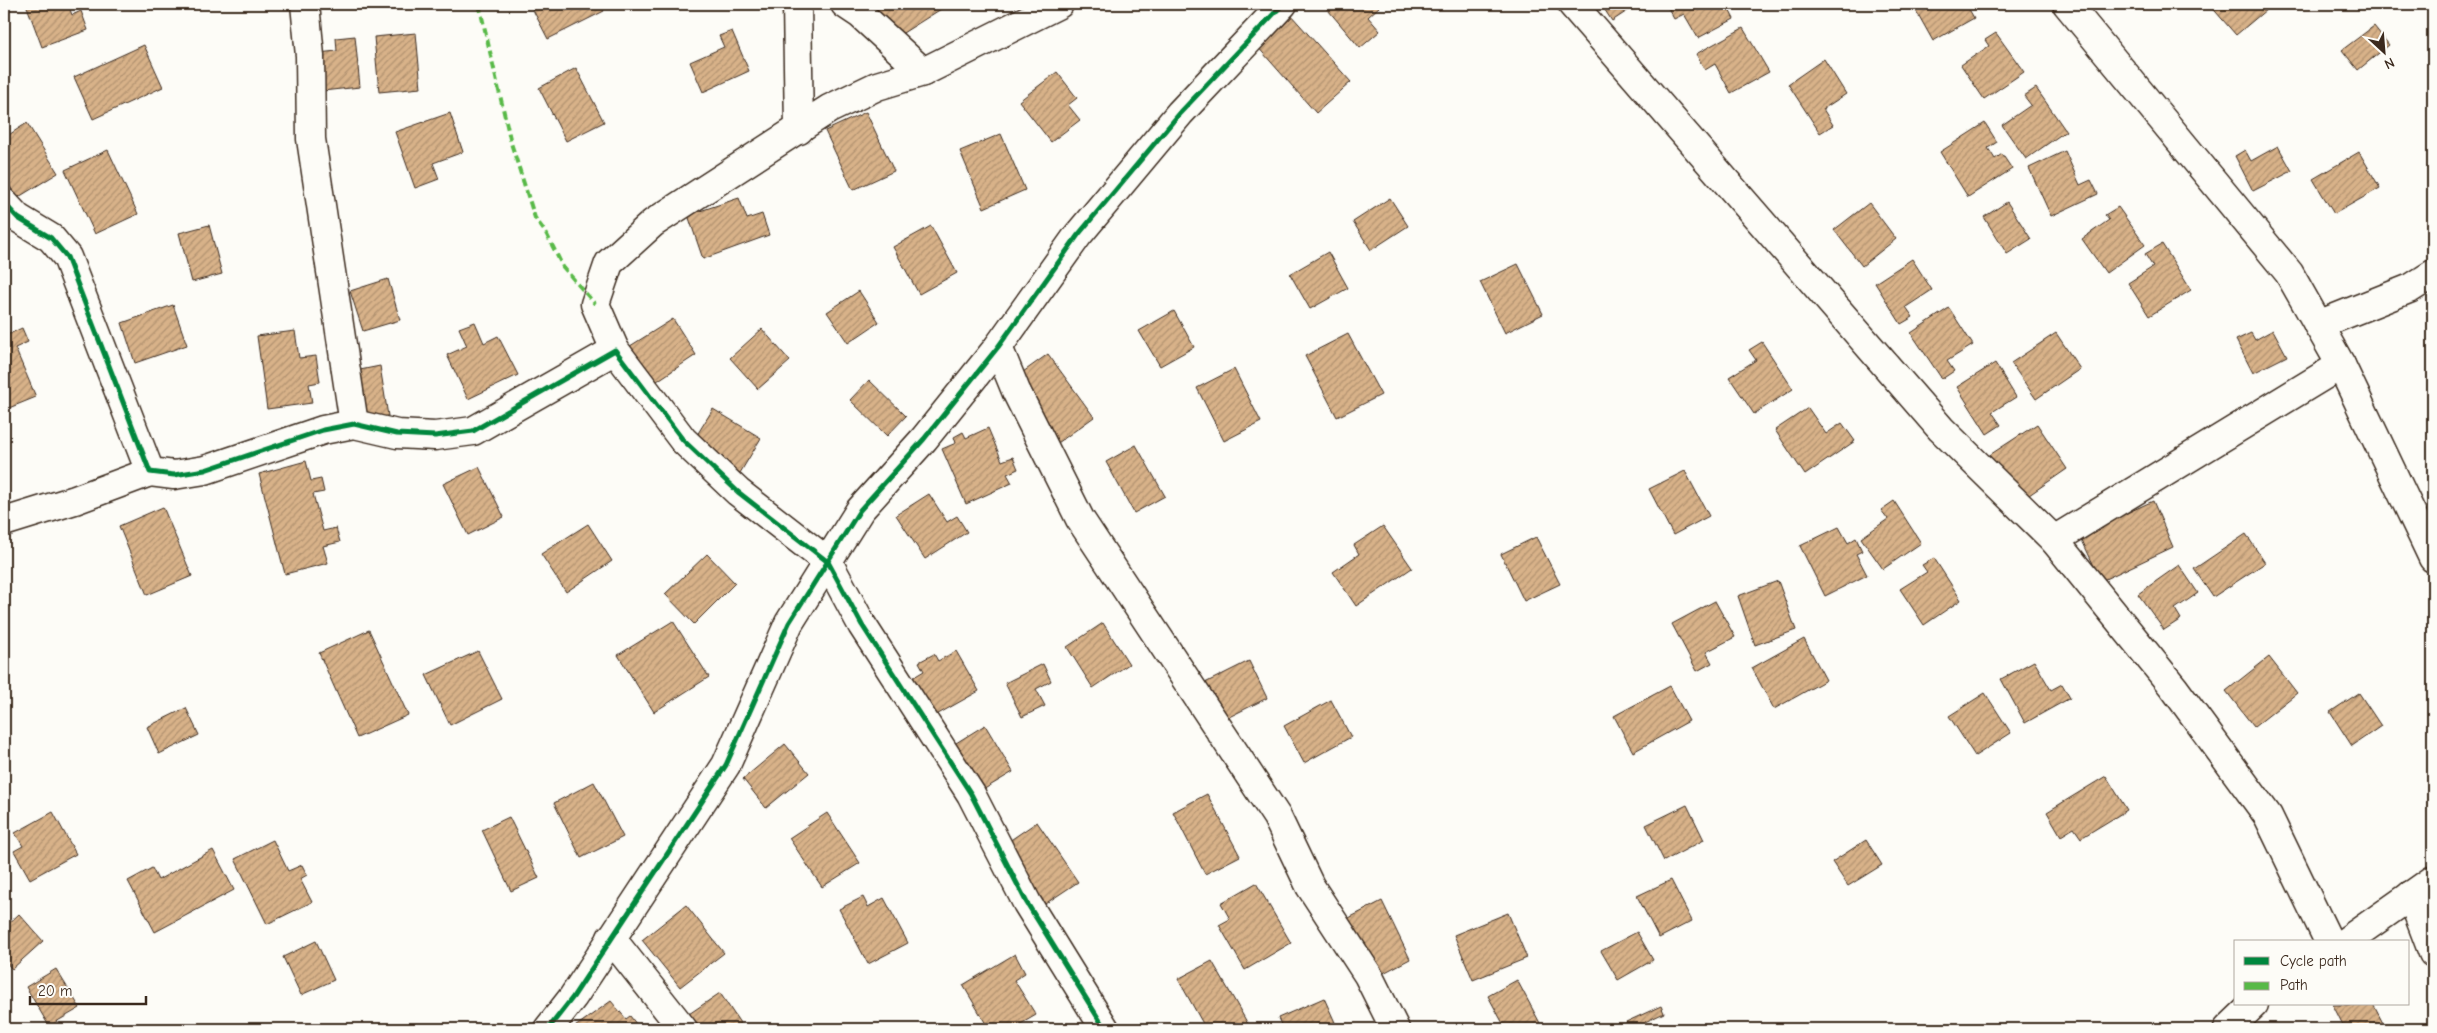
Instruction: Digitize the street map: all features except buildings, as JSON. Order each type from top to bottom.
[{"type":"street","points":[[305,4],[310,56],[311,139],[354,424]]},
{"type":"street","points":[[798,4],[800,130]]},
{"type":"street","points":[[845,4],[860,14],[922,72]]},
{"type":"street","points":[[1059,4],[922,72],[869,90],[829,109],[800,130],[653,222],[609,263],[595,304],[616,350],[684,440],[738,492],[828,562],[862,625],[971,794],[1032,911],[1105,1029]]},
{"type":"street","points":[[548,1029],[573,997],[610,938],[726,765],[788,623],[860,510],[924,439],[998,347],[1078,235],[1180,113],[1283,4]]},
{"type":"street","points":[[1572,4],[1941,429],[2054,540],[2174,688],[2268,816],[2328,940]]},
{"type":"street","points":[[2067,4],[2288,272],[2341,365],[2433,558]]},
{"type":"street","points":[[4,203],[18,218],[51,238],[67,257],[150,472]]},
{"type":"street","points":[[2318,325],[2411,288],[2433,274]]},
{"type":"street","points":[[998,347],[1016,391],[1080,519],[1277,817],[1310,886],[1368,975],[1396,1029]]},
{"type":"street","points":[[4,522],[75,500],[150,472],[174,475],[205,470],[323,430],[354,424],[397,434],[426,436],[473,431],[616,350]]},
{"type":"street","points":[[2054,540],[2341,365]]},
{"type":"street","points":[[2347,940],[2433,880]]},
{"type":"street","points":[[2411,896],[2433,953]]},
{"type":"street","points":[[610,938],[683,1029]]},
{"type":"street","points":[[2228,1029],[2252,1006]]},
{"type":"marked path","points":[[479,4],[511,143],[535,218],[546,233],[563,267],[595,304]]},
{"type":"cycle path","points":[[548,1029],[573,997],[726,765],[789,623],[860,510],[924,439],[998,347],[1078,235],[1180,113],[1283,4]]},
{"type":"cycle path","points":[[4,203],[18,218],[51,238],[67,257],[150,472],[174,475],[205,470],[323,430],[354,424],[397,434],[435,436],[473,431],[615,350],[683,440],[738,492],[828,562],[862,625],[971,794],[1027,903],[1105,1029]]}]
